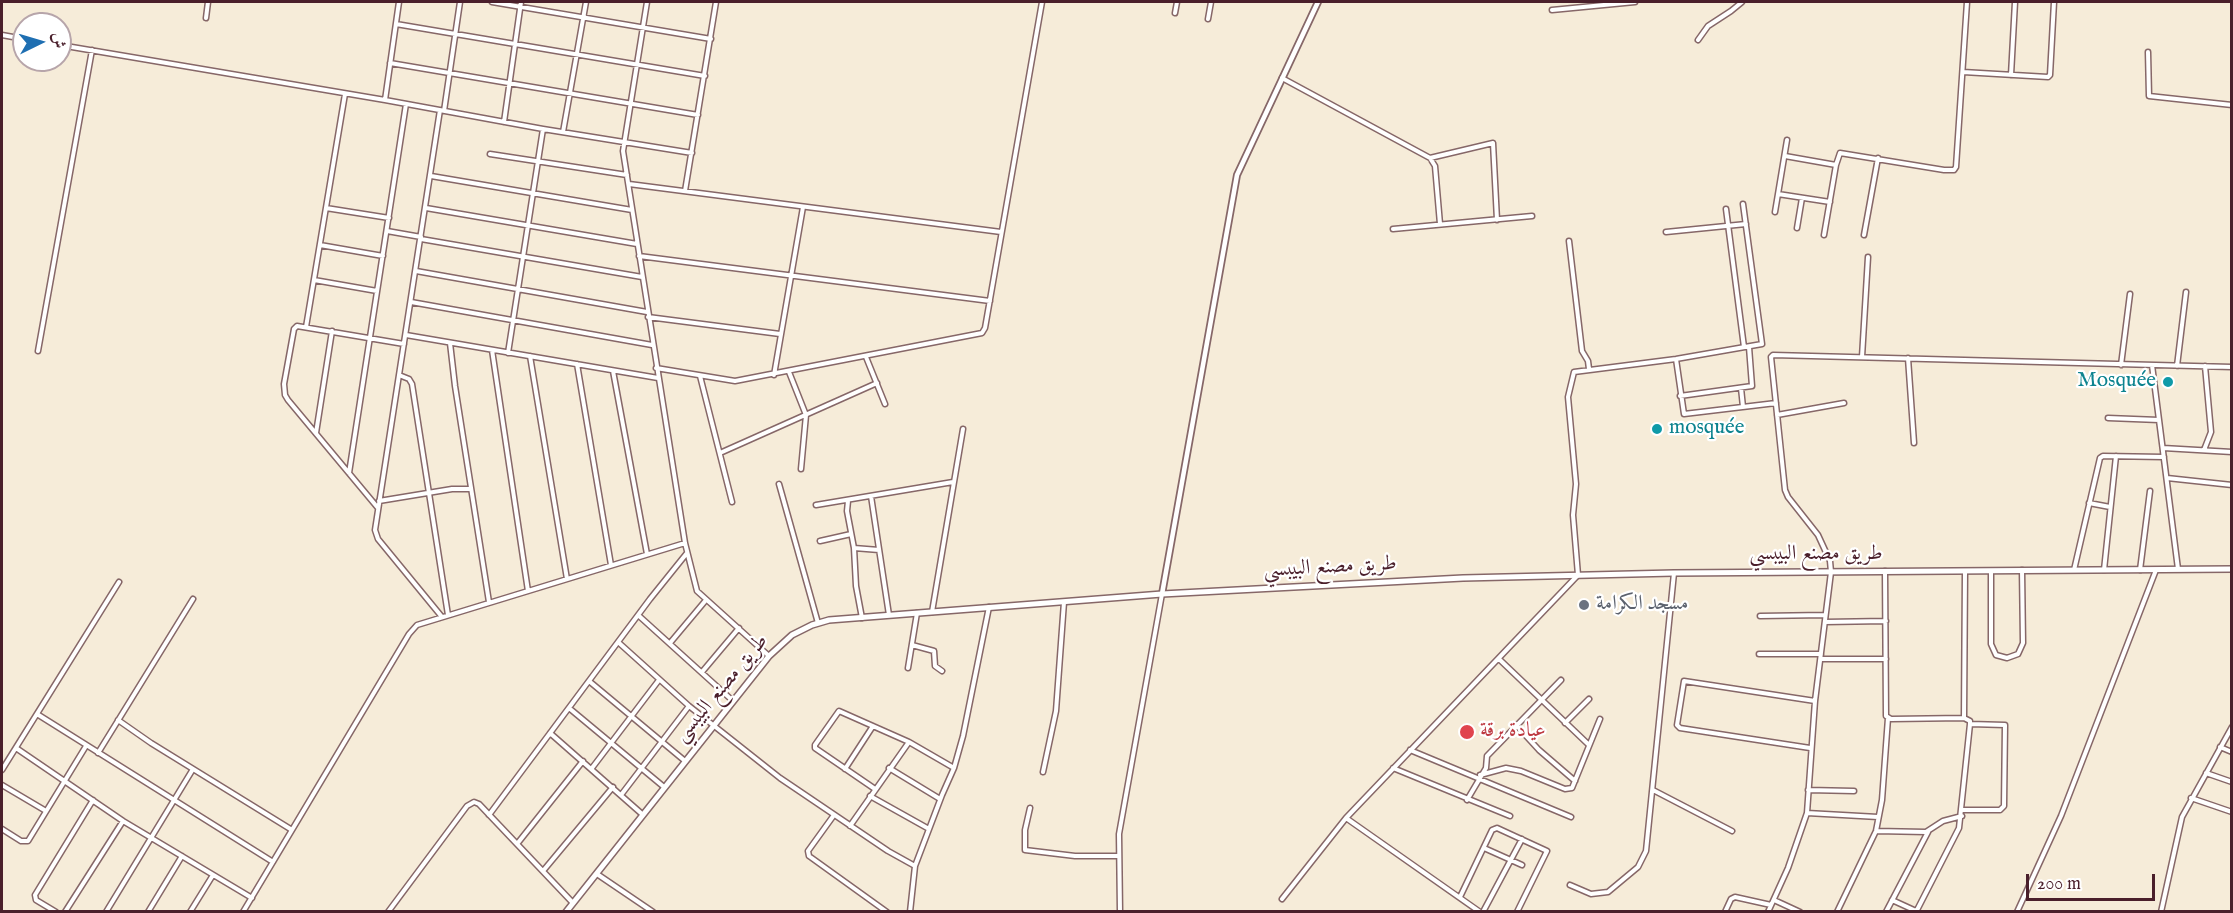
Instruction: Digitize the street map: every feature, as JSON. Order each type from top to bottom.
[{"type":"main road","name":"طريق مصنع البيبسي","points":[[566,912],[769,656],[792,635],[818,623],[889,615],[1162,594],[1440,579],[1578,574],[2232,568]]},
{"type":"street","points":[[206,18],[208,2]]},
{"type":"street","points":[[385,100],[399,2]]},
{"type":"street","points":[[442,617],[378,539],[375,530],[460,2]]},
{"type":"street","points":[[492,2],[521,4],[711,39]]},
{"type":"street","points":[[563,132],[586,2]]},
{"type":"street","points":[[647,2],[623,141],[652,345],[685,543],[695,587],[706,600],[769,656]]},
{"type":"street","points":[[685,191],[717,2]]},
{"type":"street","points":[[656,368],[735,381],[982,333],[990,301],[1042,2]]},
{"type":"street","points":[[1175,13],[1177,2]]},
{"type":"street","points":[[1205,2],[1211,2],[1208,20]]},
{"type":"street","points":[[1119,912],[1120,828],[1235,183],[1239,168],[1318,2]]},
{"type":"street","points":[[1552,10],[1635,2]]},
{"type":"street","points":[[1698,40],[1708,26],[1742,2]]},
{"type":"street","points":[[1824,235],[1838,156],[1843,152],[1944,170],[1954,170],[1956,167],[1966,2]]},
{"type":"street","points":[[2011,75],[2015,2]]},
{"type":"street","points":[[1963,72],[2044,77],[2050,75],[2054,2]]},
{"type":"street","points":[[504,122],[521,4]]},
{"type":"street","points":[[396,24],[705,76]]},
{"type":"street","points":[[72,47],[692,153]]},
{"type":"street","points":[[38,351],[92,50]]},
{"type":"street","points":[[2148,52],[2149,96],[2232,105]]},
{"type":"street","points":[[390,63],[698,115]]},
{"type":"street","points":[[1281,78],[1430,158],[1435,166],[1440,224]]},
{"type":"street","points":[[306,327],[345,94]]},
{"type":"street","points":[[349,473],[406,104]]},
{"type":"street","points":[[508,353],[543,129]]},
{"type":"street","points":[[1775,212],[1787,140]]},
{"type":"street","points":[[1430,158],[1493,143],[1497,219]]},
{"type":"street","points":[[490,154],[627,175]]},
{"type":"street","points":[[1785,156],[1836,165]]},
{"type":"street","points":[[1864,235],[1878,158]]},
{"type":"street","points":[[431,176],[633,210]]},
{"type":"street","points":[[629,184],[1001,232]]},
{"type":"street","points":[[1778,194],[1830,202]]},
{"type":"street","points":[[1797,228],[1802,198]]},
{"type":"street","points":[[1282,899],[1346,818],[1578,574],[1573,515],[1576,484],[1568,397],[1572,374],[1589,369],[1761,345],[1743,204]]},
{"type":"street","points":[[774,375],[803,207]]},
{"type":"street","points":[[326,208],[389,218]]},
{"type":"street","points":[[426,208],[637,244]]},
{"type":"street","points":[[1680,396],[1750,387],[1753,384],[1726,209]]},
{"type":"street","points":[[1393,229],[1532,216]]},
{"type":"street","points":[[1666,232],[1746,224]]},
{"type":"street","points":[[387,231],[642,277]]},
{"type":"street","points":[[1569,241],[1582,351],[1588,361],[1589,369]]},
{"type":"street","points":[[320,245],[383,256]]},
{"type":"street","points":[[639,256],[990,301]]},
{"type":"street","points":[[1863,357],[1868,257]]},
{"type":"street","points":[[416,271],[648,314],[780,334]]},
{"type":"street","points":[[314,280],[377,291]]},
{"type":"street","points":[[2178,366],[2186,292]]},
{"type":"street","points":[[2121,365],[2130,294]]},
{"type":"street","points":[[411,302],[652,345]]},
{"type":"street","points":[[378,509],[285,395],[284,384],[294,329],[297,326],[404,344]]},
{"type":"street","points":[[316,433],[332,331]]},
{"type":"street","points":[[405,335],[658,378]]},
{"type":"street","points":[[450,343],[454,386],[489,602]]},
{"type":"street","points":[[492,350],[528,591]]},
{"type":"street","points":[[1768,912],[1799,839],[1807,813],[1810,748],[1831,572],[1830,561],[1818,535],[1785,490],[1773,355],[2232,367]]},
{"type":"street","points":[[530,357],[567,579]]},
{"type":"street","points":[[866,357],[885,404]]},
{"type":"street","points":[[1676,358],[1680,396],[1683,412],[1686,415],[1776,403]]},
{"type":"street","points":[[1908,358],[1914,443]]},
{"type":"street","points":[[577,364],[611,565]]},
{"type":"street","points":[[2152,365],[2178,569]]},
{"type":"street","points":[[2204,450],[2211,432],[2205,366]]},
{"type":"street","points":[[614,371],[647,554]]},
{"type":"street","points":[[789,372],[806,415],[801,469]]},
{"type":"street","points":[[399,375],[409,379],[412,384],[448,615]]},
{"type":"street","points":[[700,376],[732,502]]},
{"type":"street","points":[[720,453],[877,383]]},
{"type":"street","points":[[1741,388],[1743,407]]},
{"type":"street","points":[[1777,415],[1844,403]]},
{"type":"street","points":[[2108,418],[2159,420]]},
{"type":"street","points":[[932,612],[952,482],[963,429]]},
{"type":"street","points":[[2163,448],[2232,452]]},
{"type":"street","points":[[2103,570],[2116,456]]},
{"type":"street","points":[[2074,570],[2100,458],[2164,457]]},
{"type":"street","points":[[2166,478],[2232,485]]},
{"type":"street","points":[[816,505],[952,482]]},
{"type":"street","points":[[779,484],[818,623]]},
{"type":"street","points":[[379,501],[457,488],[471,489]]},
{"type":"street","points":[[2140,570],[2150,491]]},
{"type":"street","points":[[871,496],[889,615]]},
{"type":"street","points":[[848,501],[856,586],[862,618]]},
{"type":"street","points":[[2089,503],[2110,507]]},
{"type":"street","points":[[820,541],[851,534]]},
{"type":"street","points":[[243,912],[409,634],[417,625],[685,543]]},
{"type":"street","points":[[854,548],[879,550]]},
{"type":"street","points":[[489,815],[687,553]]},
{"type":"street","points":[[1990,571],[1991,644],[1996,655],[2007,658],[2019,654],[2023,643],[2022,570]]},
{"type":"street","points":[[2017,912],[2061,816],[2156,570]]},
{"type":"street","points":[[1837,912],[1876,831],[1882,800],[1888,718],[1886,713],[1885,571]]},
{"type":"street","points":[[1964,718],[1965,572]]},
{"type":"street","points":[[1570,885],[1591,894],[1603,894],[1638,867],[1647,845],[1674,573]]},
{"type":"street","points":[[2,770],[119,582]]},
{"type":"street","points":[[98,753],[193,599]]},
{"type":"street","points":[[670,643],[706,600]]},
{"type":"street","points":[[1043,772],[1056,711],[1064,602]]},
{"type":"street","points":[[910,912],[915,866],[954,768],[963,736],[989,607]]},
{"type":"street","points":[[908,668],[917,613]]},
{"type":"street","points":[[638,615],[733,701]]},
{"type":"street","points":[[1760,616],[1826,615]]},
{"type":"street","points":[[1825,621],[1886,621]]},
{"type":"street","points":[[702,672],[738,628]]},
{"type":"street","points":[[618,642],[689,706],[780,778],[850,826],[915,866]]},
{"type":"street","points":[[912,645],[934,651],[935,666],[942,671]]},
{"type":"street","points":[[1759,654],[1886,659]]},
{"type":"street","points":[[1499,659],[1588,746]]},
{"type":"street","points":[[592,768],[659,680]]},
{"type":"street","points":[[1467,800],[1487,765],[1487,756],[1561,680]]},
{"type":"street","points":[[589,681],[685,761]]},
{"type":"street","points":[[1810,748],[1680,728],[1677,725],[1682,683],[1687,681],[1815,701]]},
{"type":"street","points":[[1565,723],[1588,699]]},
{"type":"street","points":[[621,795],[689,706]]},
{"type":"street","points":[[569,708],[664,787]]},
{"type":"street","points":[[875,789],[815,748],[837,712],[842,710],[909,742],[954,768]]},
{"type":"street","points":[[37,714],[273,862]]},
{"type":"street","points":[[1888,718],[1964,718],[1970,721],[1962,813],[1958,832],[1916,911],[1892,900]]},
{"type":"street","points":[[1479,777],[1506,768],[1521,771],[1568,789],[1572,788],[1600,719]]},
{"type":"street","points":[[118,720],[292,830]]},
{"type":"street","points":[[1886,912],[1928,832],[1943,821],[1962,813],[2001,810],[2004,806],[2005,725],[1970,724]]},
{"type":"street","points":[[1516,725],[1539,750],[1575,781]]},
{"type":"street","points":[[844,769],[873,726]]},
{"type":"street","points":[[2161,912],[2180,822],[2191,798],[2232,727]]},
{"type":"street","points":[[550,734],[592,768],[642,814]]},
{"type":"street","points":[[850,826],[909,742]]},
{"type":"street","points":[[2,830],[26,841],[86,746]]},
{"type":"street","points":[[2220,747],[2232,752]]},
{"type":"street","points":[[16,748],[123,821],[252,898]]},
{"type":"street","points":[[1410,750],[1571,817]]},
{"type":"street","points":[[517,844],[583,761]]},
{"type":"street","points":[[889,768],[940,799]]},
{"type":"street","points":[[1393,768],[1510,816]]},
{"type":"street","points":[[106,912],[193,769]]},
{"type":"street","points":[[2206,772],[2232,782]]},
{"type":"street","points":[[2,785],[46,811]]},
{"type":"street","points":[[543,871],[613,787]]},
{"type":"street","points":[[1653,790],[1732,831]]},
{"type":"street","points":[[1808,790],[1854,791]]},
{"type":"street","points":[[870,796],[929,830]]},
{"type":"street","points":[[2191,798],[2232,812]]},
{"type":"street","points":[[56,912],[35,899],[34,895],[93,800]]},
{"type":"street","points":[[388,912],[470,802],[478,804],[573,903]]},
{"type":"street","points":[[1030,808],[1023,848],[1028,852],[1075,856],[1119,856]]},
{"type":"street","points":[[1807,813],[1878,817]]},
{"type":"street","points":[[834,815],[808,851],[809,856],[887,912]]},
{"type":"street","points":[[1346,818],[1482,912],[1522,839]]},
{"type":"street","points":[[65,912],[123,821]]},
{"type":"street","points":[[1460,897],[1495,828],[1545,848],[1548,853],[1517,912]]},
{"type":"street","points":[[1876,831],[1928,832]]},
{"type":"street","points":[[1484,848],[1522,866]]},
{"type":"street","points":[[147,912],[182,856]]},
{"type":"street","points":[[596,873],[653,912]]},
{"type":"street","points":[[190,912],[213,875]]},
{"type":"street","points":[[1725,912],[1733,897],[1772,902],[1800,912]]},
{"type":"place","name":"Mosquée","points":[[2168,382]]},
{"type":"place","name":"mosquée","points":[[1657,429]]},
{"type":"place","name":"مسجد الكرامة","points":[[1584,605]]},
{"type":"place","name":"عيادة برقة","points":[[1467,732]]}]
